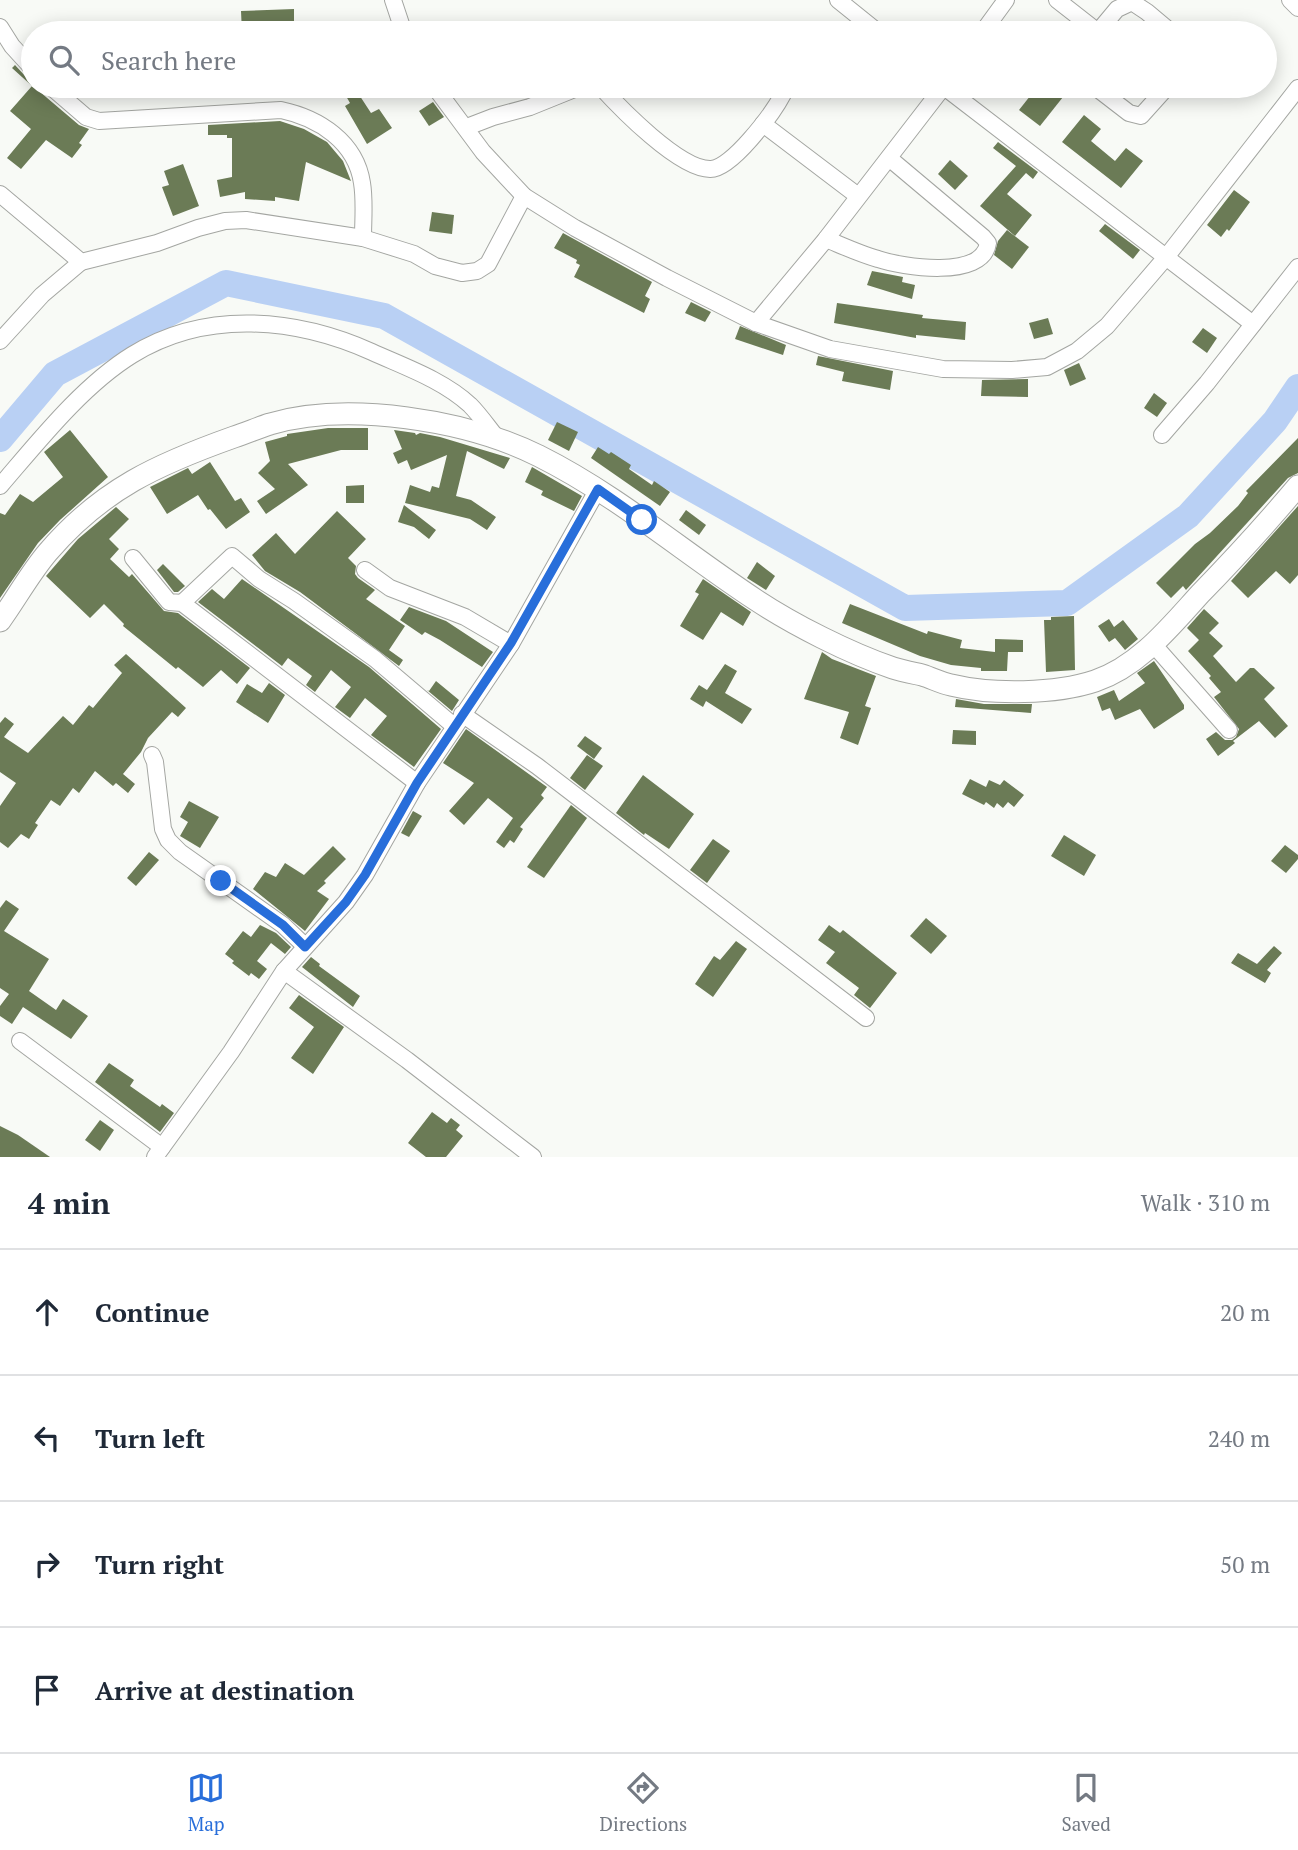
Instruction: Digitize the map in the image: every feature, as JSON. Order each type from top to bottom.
[{"type":"street","points":[[393,0],[400,21]]},
{"type":"street","points":[[838,0],[864,21]]},
{"type":"street","points":[[991,21],[1006,0]]},
{"type":"street","points":[[1057,0],[1083,21]]},
{"type":"street","points":[[1290,0],[1298,8]]},
{"type":"street","points":[[1108,21],[1118,9],[1132,2],[1158,21]]},
{"type":"street","points":[[0,27],[21,56]]},
{"type":"street","points":[[444,98],[483,152],[524,196],[667,278],[756,323],[830,349],[943,369],[1013,370],[1047,367],[1077,351],[1107,326],[1167,256],[1298,88]]},
{"type":"street","points":[[64,98],[86,117],[99,121],[282,110],[304,115],[334,134],[354,155],[362,183],[363,239]]},
{"type":"street","points":[[467,127],[552,98]]},
{"type":"street","points":[[612,98],[652,137],[698,167],[712,170],[727,163],[763,124],[781,98]]},
{"type":"street","points":[[756,323],[826,239],[935,98]]},
{"type":"street","points":[[960,98],[1253,324]]},
{"type":"street","points":[[1110,98],[1129,113],[1141,116],[1157,98]]},
{"type":"street","points":[[763,124],[858,195]]},
{"type":"street","points":[[826,239],[880,260],[944,269],[968,265],[985,253],[988,243],[983,237],[888,158]]},
{"type":"street","points":[[0,194],[81,262]]},
{"type":"street","points":[[3,332],[81,262],[157,243],[225,221],[246,219],[363,239],[414,254],[435,266],[462,273],[477,271],[488,264],[524,196]]},
{"type":"street","points":[[1162,435],[1298,267]]},
{"type":"street","points":[[0,486],[52,425],[103,377],[132,355],[174,334],[211,325],[245,322],[303,329],[344,340],[438,382],[472,406],[497,438]]},
{"type":"street","points":[[0,621],[46,555],[88,512],[123,485],[209,446],[273,423],[310,417],[388,415],[443,424],[497,438],[538,455],[598,489],[760,602],[830,640],[894,668],[953,686],[1007,691],[1070,688],[1099,680],[1118,670],[1153,644],[1298,486]]},
{"type":"street","points":[[20,1041],[158,1152],[231,1052],[284,971],[346,902],[365,875],[417,783],[511,643],[598,489]]},
{"type":"street","points":[[182,603],[232,556],[259,579],[294,601],[458,720],[537,766],[866,1018]]},
{"type":"street","points":[[133,558],[169,602],[182,603],[417,783]]},
{"type":"street","points":[[365,570],[390,588],[465,617],[511,643]]},
{"type":"street","points":[[1153,644],[1229,730]]},
{"type":"street","points":[[152,755],[163,829],[169,840],[180,852],[283,925],[305,947]]},
{"type":"street","points":[[284,971],[407,1060],[533,1157]]},
{"type":"building","points":[[294,9],[294,21],[241,21],[241,11]]},
{"type":"building","points":[[15,65],[21,72],[21,76],[12,68]]},
{"type":"building","points":[[21,98],[47,98],[79,125],[89,129],[72,158],[46,140],[21,169],[7,158],[31,129],[10,111]]},
{"type":"building","points":[[347,98],[361,98],[371,113],[379,109],[392,128],[367,144],[345,106],[350,103]]},
{"type":"building","points":[[1028,98],[1062,98],[1040,126],[1019,110]]},
{"type":"building","points":[[433,102],[444,117],[429,126],[419,111]]},
{"type":"building","points":[[1084,115],[1101,129],[1091,141],[1115,161],[1126,148],[1143,161],[1121,188],[1062,142]]},
{"type":"building","points":[[280,121],[304,129],[327,142],[343,161],[351,181],[306,162],[299,201],[275,197],[275,201],[245,199],[245,192],[220,197],[217,180],[232,177],[232,138],[227,138],[227,135],[208,135],[208,125]]},
{"type":"building","points":[[998,142],[1038,172],[1033,179],[1026,173],[1007,194],[1032,215],[1015,236],[980,206],[1016,166],[993,148]]},
{"type":"building","points":[[950,160],[968,176],[955,190],[938,174]]},
{"type":"building","points":[[183,164],[199,206],[173,216],[162,187],[169,185],[164,171]]},
{"type":"building","points":[[1234,190],[1250,202],[1229,231],[1227,229],[1221,237],[1207,225]]},
{"type":"building","points":[[432,212],[454,215],[452,234],[429,231]]},
{"type":"building","points":[[1105,224],[1140,250],[1133,259],[1099,231]]},
{"type":"building","points":[[1007,230],[1029,247],[1012,269],[994,255],[998,241]]},
{"type":"building","points":[[563,233],[652,282],[645,296],[650,299],[644,313],[574,277],[580,265],[576,263],[577,260],[554,248]]},
{"type":"building","points":[[872,271],[903,277],[902,282],[915,285],[912,299],[867,285]]},
{"type":"building","points":[[691,302],[711,312],[705,322],[685,313]]},
{"type":"building","points":[[837,303],[923,315],[922,318],[966,322],[965,340],[916,335],[916,338],[834,323]]},
{"type":"building","points":[[1048,318],[1053,334],[1034,339],[1029,323]]},
{"type":"building","points":[[740,326],[786,345],[783,355],[735,339]]},
{"type":"building","points":[[1203,328],[1217,338],[1207,353],[1192,342]]},
{"type":"building","points":[[818,356],[893,371],[890,390],[842,381],[844,372],[816,365]]},
{"type":"building","points":[[1079,363],[1086,379],[1070,386],[1064,370]]},
{"type":"building","points":[[1028,379],[1028,397],[981,396],[982,380]]},
{"type":"building","points":[[1154,393],[1167,403],[1157,417],[1144,408]]},
{"type":"building","points":[[557,422],[578,432],[569,451],[548,440]]},
{"type":"building","points":[[328,428],[368,428],[368,450],[341,450],[288,464],[308,485],[266,514],[257,501],[275,489],[258,473],[270,461],[265,442],[287,434]]},
{"type":"building","points":[[70,430],[108,477],[38,543],[0,598],[0,513],[5,515],[20,494],[33,502],[63,477],[44,452]]},
{"type":"building","points":[[394,430],[440,437],[510,458],[504,469],[467,451],[456,496],[471,500],[496,517],[487,530],[470,519],[405,503],[410,485],[430,492],[432,486],[439,488],[447,455],[411,470],[407,460],[398,464],[393,453],[402,449]]},
{"type":"building","points":[[1298,438],[1298,473],[1288,478],[1186,590],[1183,586],[1171,598],[1156,583],[1238,506],[1248,493],[1246,491]]},
{"type":"building","points":[[598,447],[631,465],[629,469],[652,485],[654,481],[670,492],[660,506],[591,458]]},
{"type":"building","points":[[210,462],[235,501],[241,498],[250,512],[226,529],[198,495],[167,514],[150,487],[188,468],[192,474]]},
{"type":"building","points":[[532,467],[582,496],[574,511],[541,495],[543,491],[525,482]]},
{"type":"building","points":[[364,485],[364,503],[346,503],[346,486]]},
{"type":"building","points":[[404,505],[436,530],[429,539],[414,527],[398,522]]},
{"type":"building","points":[[1298,506],[1298,575],[1290,584],[1276,571],[1248,598],[1231,581]]},
{"type":"building","points":[[116,507],[129,519],[109,539],[119,549],[110,559],[129,577],[132,574],[164,611],[178,613],[250,668],[237,684],[221,670],[203,687],[123,626],[104,604],[90,618],[46,576],[78,539]]},
{"type":"building","points":[[686,510],[706,525],[699,535],[679,520]]},
{"type":"building","points":[[337,511],[366,539],[348,558],[356,566],[355,574],[358,578],[375,590],[366,599],[405,626],[389,650],[403,660],[399,666],[300,592],[265,571],[252,555],[276,533],[295,554]]},
{"type":"building","points":[[757,562],[775,576],[766,590],[747,578]]},
{"type":"building","points":[[163,564],[185,586],[178,592],[174,592],[157,570]]},
{"type":"building","points":[[242,579],[369,667],[441,729],[414,767],[371,735],[387,716],[365,698],[350,718],[335,707],[351,687],[331,670],[315,692],[306,685],[312,676],[288,658],[282,666],[198,602],[212,589],[224,599]]},
{"type":"building","points":[[703,579],[751,612],[743,626],[721,612],[703,640],[680,626],[699,594],[695,592]]},
{"type":"building","points":[[850,604],[927,634],[928,631],[962,640],[960,648],[995,652],[995,639],[1023,640],[1023,652],[1008,652],[1007,671],[981,671],[981,668],[951,665],[920,656],[842,623]]},
{"type":"building","points":[[409,607],[446,621],[493,652],[482,667],[425,632],[422,635],[400,620]]},
{"type":"building","points":[[1204,609],[1219,623],[1209,633],[1223,646],[1213,656],[1236,682],[1250,668],[1254,668],[1275,688],[1264,699],[1288,726],[1275,738],[1259,721],[1218,756],[1206,739],[1216,732],[1225,740],[1232,740],[1239,729],[1214,697],[1221,692],[1209,678],[1211,676],[1188,651],[1199,640],[1187,628]]},
{"type":"building","points":[[1074,616],[1075,670],[1046,672],[1044,620]]},
{"type":"building","points":[[1109,619],[1114,627],[1123,620],[1138,639],[1125,650],[1115,638],[1109,642],[1098,626]]},
{"type":"building","points":[[822,652],[832,659],[876,676],[865,706],[871,708],[858,745],[840,738],[849,712],[804,699]]},
{"type":"building","points":[[126,654],[186,708],[178,717],[172,712],[148,738],[141,752],[123,774],[135,784],[128,793],[116,783],[113,786],[95,771],[79,793],[73,788],[60,806],[51,800],[35,823],[38,825],[29,839],[21,834],[8,848],[0,842],[0,806],[16,783],[0,772],[0,723],[5,717],[14,724],[4,737],[28,753],[63,716],[73,725],[89,705],[93,708],[122,673],[114,665]]},
{"type":"building","points":[[1154,661],[1184,705],[1184,709],[1154,729],[1140,709],[1115,720],[1110,708],[1102,711],[1097,697],[1114,690],[1119,701],[1145,683],[1137,673]]},
{"type":"building","points":[[725,664],[737,671],[725,693],[752,709],[742,724],[706,701],[703,707],[690,699],[699,685],[707,690]]},
{"type":"building","points":[[436,681],[459,700],[452,711],[427,690],[429,691]]},
{"type":"building","points":[[269,683],[285,695],[268,723],[236,702],[247,684],[262,693]]},
{"type":"building","points":[[956,699],[984,704],[1032,704],[1031,713],[955,707]]},
{"type":"building","points":[[466,729],[547,787],[541,795],[544,798],[520,827],[523,829],[514,843],[510,840],[504,848],[496,842],[513,818],[488,798],[464,825],[449,811],[474,783],[443,763]]},
{"type":"building","points":[[953,730],[976,731],[976,745],[952,744]]},
{"type":"building","points":[[585,736],[602,748],[594,759],[577,746]]},
{"type":"building","points":[[587,755],[603,766],[585,790],[570,778]]},
{"type":"building","points":[[643,775],[694,814],[669,849],[645,833],[644,835],[616,813]]},
{"type":"building","points":[[970,779],[986,787],[989,780],[1000,785],[1004,780],[1024,795],[1014,807],[1008,802],[1003,808],[997,803],[994,808],[986,802],[984,805],[962,794]]},
{"type":"building","points":[[189,801],[219,817],[200,848],[180,836],[188,822],[180,817]]},
{"type":"building","points":[[571,805],[587,818],[544,878],[527,867]]},
{"type":"building","points":[[413,811],[422,816],[409,837],[401,833]]},
{"type":"building","points":[[1064,835],[1096,855],[1084,876],[1051,856]]},
{"type":"building","points":[[713,839],[730,851],[707,883],[690,870]]},
{"type":"building","points":[[1285,845],[1298,855],[1298,859],[1286,873],[1271,861]]},
{"type":"building","points":[[333,846],[346,859],[317,891],[329,899],[305,931],[253,889],[265,872],[276,877],[285,863],[304,875]]},
{"type":"building","points":[[149,852],[159,860],[136,886],[127,878]]},
{"type":"building","points":[[6,900],[19,909],[4,931],[49,959],[29,991],[56,1010],[63,999],[88,1016],[71,1039],[23,1007],[12,1024],[0,1016],[0,1006],[9,994],[0,988],[0,908]]},
{"type":"building","points":[[926,918],[947,936],[931,954],[910,936]]},
{"type":"building","points":[[260,925],[276,933],[291,947],[285,954],[271,943],[257,961],[267,969],[259,979],[251,973],[249,976],[225,954],[243,931],[251,937]]},
{"type":"building","points":[[829,925],[840,933],[843,930],[897,973],[870,1008],[854,995],[859,988],[826,963],[835,952],[818,940]]},
{"type":"building","points":[[736,941],[747,949],[713,997],[695,984],[714,956],[720,960]]},
{"type":"building","points":[[1274,946],[1282,953],[1267,970],[1271,973],[1265,983],[1231,963],[1238,953],[1257,964]]},
{"type":"building","points":[[311,957],[360,996],[353,1007],[302,967]]},
{"type":"building","points":[[299,995],[344,1027],[313,1074],[291,1058],[314,1027],[289,1008]]},
{"type":"building","points":[[109,1063],[134,1080],[130,1086],[160,1107],[162,1104],[174,1113],[160,1132],[95,1082]]},
{"type":"building","points":[[432,1112],[447,1123],[451,1118],[460,1125],[456,1130],[463,1136],[446,1157],[426,1157],[408,1143]]},
{"type":"building","points":[[100,1120],[114,1130],[100,1151],[85,1140]]},
{"type":"building","points":[[0,1126],[18,1135],[50,1157],[0,1157]]},
{"type":"waterway","points":[[0,439],[55,374],[226,283],[384,316],[905,608],[1067,603],[1188,516],[1275,421],[1298,387]]},
{"type":"route","points":[[221,881],[283,925],[305,947],[346,902],[365,875],[394,828],[417,783],[511,643],[598,489],[642,520]]}]
